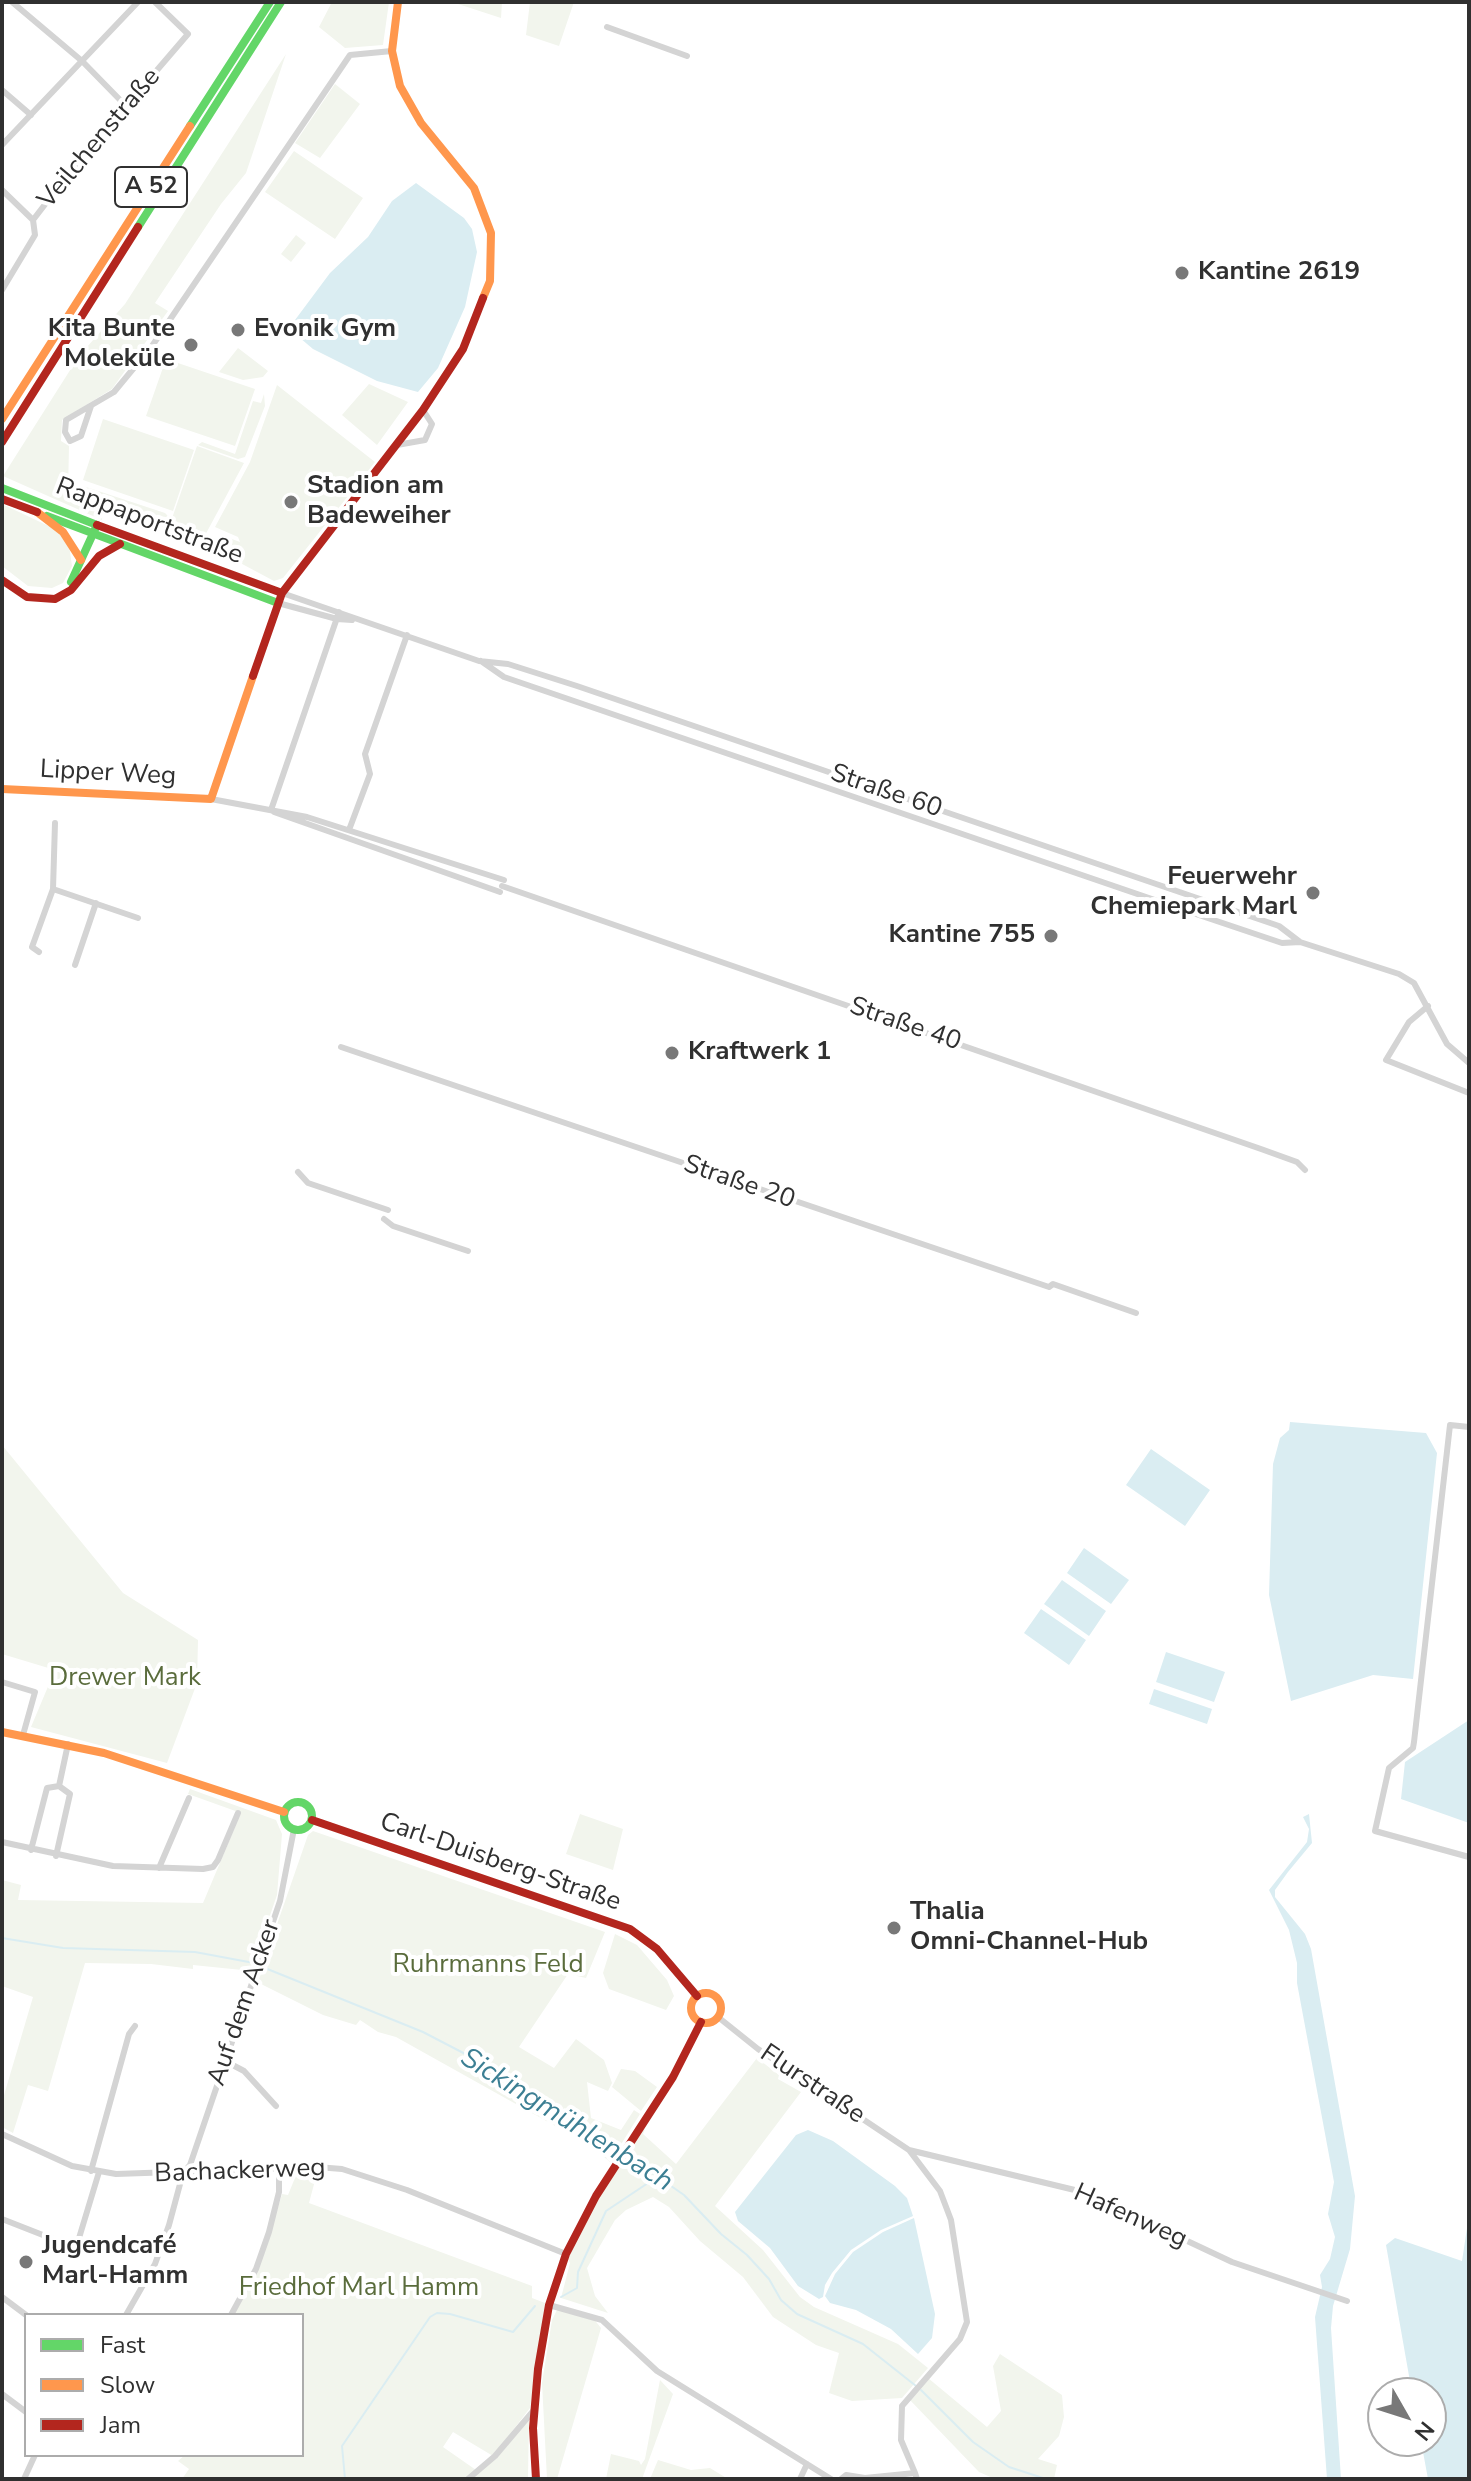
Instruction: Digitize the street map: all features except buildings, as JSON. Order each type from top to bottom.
[{"type":"main road","name":"A 52","points":[[2,419],[270,2]]},
{"type":"main road","name":"A 52","points":[[2,442],[281,2]]},
{"type":"main road","points":[[211,799],[282,593],[400,444],[449,373],[472,330],[490,281],[492,246],[480,200],[464,174],[410,108],[400,86],[392,51],[398,2]]},
{"type":"main road","name":"Rappaportstraße","points":[[2,488],[120,544],[278,603]]},
{"type":"main road","name":"Rappaportstraße","points":[[2,499],[282,593]]},
{"type":"main road","points":[[37,512],[74,544],[81,560]]},
{"type":"main road","points":[[2,578],[27,592],[51,595],[71,583],[95,531]]},
{"type":"main road","points":[[79,580],[95,531]]},
{"type":"main road","points":[[2,578],[27,597],[42,601],[63,596],[99,556],[120,544]]},
{"type":"main road","name":"Lipper Weg","points":[[2,789],[211,799]]},
{"type":"main road","points":[[2,1732],[68,1744],[170,1773],[284,1812]]},
{"type":"main road","points":[[302,1802],[311,1809],[312,1820],[305,1828],[294,1829],[286,1824],[284,1812],[290,1804],[302,1802]]},
{"type":"main road","name":"Carl-Duisberg-Straße","points":[[312,1820],[630,1929],[657,1949],[697,1996]]},
{"type":"main road","points":[[707,1993],[716,1997],[721,2006],[718,2017],[710,2022],[701,2022],[692,2010],[697,1996],[707,1993]]},
{"type":"main road","points":[[539,2479],[533,2428],[538,2369],[549,2305],[566,2254],[615,2165],[673,2077],[701,2022]]},
{"type":"street","points":[[12,2],[82,61],[126,106]]},
{"type":"street","name":"Veilchenstraße","points":[[2,290],[35,235],[33,220],[188,34],[155,2]]},
{"type":"street","points":[[2,145],[132,4]]},
{"type":"street","points":[[607,27],[687,56]]},
{"type":"street","points":[[91,406],[81,436],[70,441],[65,432],[66,420],[114,392],[152,346],[350,55],[392,51]]},
{"type":"street","points":[[2,90],[31,115]]},
{"type":"street","points":[[2,190],[33,220]]},
{"type":"street","points":[[400,444],[420,444],[429,433],[432,420],[423,410]]},
{"type":"street","points":[[282,593],[338,616]]},
{"type":"street","points":[[278,603],[338,616]]},
{"type":"street","points":[[271,810],[338,616]]},
{"type":"street","name":"Straße 60","points":[[338,616],[362,620],[479,661],[508,664],[534,672],[1276,925],[1300,942],[1392,972],[1414,983],[1428,1006]]},
{"type":"street","points":[[348,838],[370,774],[365,754],[407,635]]},
{"type":"street","points":[[479,661],[504,677],[1184,910],[1282,943],[1300,942]]},
{"type":"street","points":[[211,799],[306,820],[348,838],[502,886]]},
{"type":"street","name":"Straße 40","points":[[306,820],[350,829],[502,886],[1261,1149],[1297,1162],[1305,1170]]},
{"type":"street","points":[[39,952],[32,947],[53,889],[55,823]]},
{"type":"street","points":[[53,889],[138,918]]},
{"type":"street","points":[[75,965],[96,903]]},
{"type":"street","points":[[1469,1063],[1447,1044],[1428,1006],[1409,1022],[1386,1060],[1469,1093]]},
{"type":"street","name":"Straße 20","points":[[341,1047],[1030,1281],[1049,1287],[1053,1284],[1136,1313]]},
{"type":"street","points":[[298,1172],[308,1183],[388,1210]]},
{"type":"street","points":[[384,1219],[393,1226],[468,1251]]},
{"type":"street","points":[[1469,1427],[1450,1425],[1413,1748],[1389,1768],[1375,1831],[1469,1857]]},
{"type":"street","points":[[2,1682],[35,1692],[23,1735]]},
{"type":"street","points":[[59,1786],[68,1744]]},
{"type":"street","points":[[31,1850],[47,1788],[59,1786],[70,1794],[56,1856]]},
{"type":"street","points":[[159,1868],[189,1798]]},
{"type":"street","points":[[2,1842],[113,1866],[213,1867],[238,1813]]},
{"type":"street","name":"Auf dem Acker","points":[[130,2313],[155,2264],[183,2173],[190,2165],[280,1901],[294,1829]]},
{"type":"street","name":"Flurstraße","points":[[718,2017],[758,2049],[909,2150]]},
{"type":"street","points":[[91,2171],[129,2034],[135,2026]]},
{"type":"street","points":[[225,2061],[244,2071],[276,2106]]},
{"type":"street","name":"Bachackerweg","points":[[2,2134],[99,2172],[183,2173],[317,2167],[374,2178],[566,2254]]},
{"type":"street","points":[[841,2479],[846,2475],[865,2478],[916,2476],[899,2430],[902,2406],[960,2339],[967,2322],[951,2220],[940,2191],[909,2150]]},
{"type":"street","name":"Hafenweg","points":[[909,2150],[1083,2192],[1232,2262],[1347,2301]]},
{"type":"street","points":[[232,2313],[256,2269],[269,2232],[279,2192],[279,2169]]},
{"type":"street","points":[[2,2219],[76,2248],[99,2172]]},
{"type":"street","points":[[4,2302],[24,2314]]},
{"type":"street","points":[[549,2305],[602,2320],[657,2371],[831,2479]]},
{"type":"street","points":[[2,2394],[24,2410]]},
{"type":"street","points":[[468,2479],[495,2456],[524,2418],[535,2409]]},
{"type":"street","points":[[24,2479],[34,2457]]},
{"type":"street","points":[[800,2479],[807,2464]]},
{"type":"green space","points":[[332,2],[389,2],[383,45],[345,48],[319,27]]},
{"type":"green space","points":[[502,2],[501,18],[458,4]]},
{"type":"green space","points":[[530,2],[574,2],[559,46],[526,35]]},
{"type":"green space","points":[[286,54],[246,173],[221,204],[155,303],[168,311],[112,389],[62,420],[61,441],[69,446],[68,492],[103,509],[102,520],[3,476],[79,356],[125,304]]},
{"type":"green space","points":[[335,84],[360,104],[320,158],[295,143]]},
{"type":"green space","points":[[294,151],[363,198],[335,239],[265,192]]},
{"type":"green space","points":[[296,235],[306,243],[291,262],[281,254]]},
{"type":"green space","points":[[238,348],[268,371],[263,377],[243,380],[219,372]]},
{"type":"green space","points":[[166,359],[255,389],[235,446],[146,416]]},
{"type":"green space","points":[[369,384],[408,402],[377,445],[342,415]]},
{"type":"green space","points":[[277,385],[375,462],[283,578],[274,581],[214,549],[221,535],[240,542],[238,537],[215,527],[250,462]]},
{"type":"green space","points":[[264,394],[265,406],[245,457],[238,459],[198,445],[202,442],[235,454],[253,401],[261,403]]},
{"type":"green space","points":[[103,419],[194,450],[173,511],[83,480]]},
{"type":"green space","points":[[197,446],[244,463],[203,539],[169,527]]},
{"type":"green space","points":[[83,486],[165,513],[170,518],[167,529],[84,493]]},
{"type":"green space","points":[[2,504],[55,529],[69,545],[72,566],[63,583],[52,588],[28,586],[2,566]]},
{"type":"green space","name":"Drewer Mark","points":[[2,1445],[123,1593],[198,1640],[197,1683],[167,1763],[31,1727],[55,1670],[2,1654]]},
{"type":"green space","points":[[190,1789],[276,1820],[282,1834],[277,1895],[249,1976],[242,1970],[193,1965],[193,1969],[151,1964],[85,1963],[48,2091],[28,2085],[13,2133],[2,2127],[2,2102],[33,1997],[2,1986],[2,1880],[21,1885],[18,1900],[203,1903],[241,1813],[188,1794]]},
{"type":"green space","points":[[580,1814],[623,1829],[613,1870],[566,1854]]},
{"type":"green space","name":"Ruhrmanns Feld","points":[[313,1831],[605,1932],[586,1978],[568,1974],[519,2047],[554,2068],[576,2039],[604,2060],[612,2083],[608,2091],[587,2082],[591,2118],[621,2130],[634,2110],[640,2114],[610,2162],[591,2146],[396,2037],[378,2032],[360,2020],[356,2025],[323,2015],[257,1982],[308,1835]]},
{"type":"green space","points":[[615,1934],[637,1945],[667,1980],[674,1996],[666,2010],[609,1989],[603,1973]]},
{"type":"green space","points":[[757,2058],[779,2075],[778,2079],[801,2092],[715,2206],[763,2250],[800,2297],[814,2307],[898,2344],[928,2368],[902,2398],[852,2401],[829,2393],[839,2353],[816,2345],[773,2317],[743,2277],[700,2241],[669,2207],[653,2197],[626,2210],[615,2220],[587,2268],[595,2296],[608,2313],[561,2298],[570,2263],[568,2259],[588,2216],[639,2133],[645,2129],[643,2134],[676,2164]]},
{"type":"green space","points":[[621,2069],[635,2071],[657,2087],[641,2111],[612,2087]]},
{"type":"green space","name":"Friedhof Marl Hamm","points":[[297,2173],[317,2173],[309,2203],[532,2286],[532,2298],[545,2303],[530,2408],[493,2456],[453,2432],[443,2447],[476,2470],[466,2479],[182,2479],[189,2469],[178,2461],[183,2457],[304,2457],[304,2313],[233,2313],[263,2257],[282,2194],[288,2195]]},
{"type":"green space","points":[[557,2310],[593,2318],[601,2328],[557,2479],[547,2479],[542,2383],[552,2320]]},
{"type":"green space","points":[[1000,2354],[1062,2395],[1064,2417],[1059,2436],[1038,2459],[1057,2465],[1054,2479],[995,2479],[979,2472],[909,2399],[928,2378],[987,2427],[1001,2411],[993,2366]]},
{"type":"green space","points":[[660,2380],[673,2394],[642,2479],[606,2479],[611,2454],[639,2461],[641,2465],[645,2459]]},
{"type":"green space","points":[[529,2417],[528,2479],[472,2479],[503,2451]]},
{"type":"green space","points":[[658,2460],[691,2470],[710,2468],[728,2479],[650,2479]]},
{"type":"shaded area","points":[[416,183],[464,218],[472,229],[477,252],[465,307],[438,368],[418,392],[377,381],[313,349],[300,338],[295,320],[330,273],[368,237],[392,201]]},
{"type":"shaded area","points":[[1290,1422],[1426,1433],[1437,1453],[1413,1679],[1373,1675],[1291,1701],[1269,1595],[1273,1464],[1280,1438],[1289,1430]]},
{"type":"shaded area","points":[[1151,1449],[1210,1490],[1185,1526],[1126,1485]]},
{"type":"shaded area","points":[[1084,1548],[1129,1580],[1111,1604],[1067,1573]]},
{"type":"shaded area","points":[[1062,1580],[1106,1611],[1089,1636],[1044,1604]]},
{"type":"shaded area","points":[[1041,1609],[1086,1640],[1069,1665],[1024,1633]]},
{"type":"shaded area","points":[[1166,1652],[1225,1672],[1214,1702],[1156,1682]]},
{"type":"shaded area","points":[[1154,1689],[1212,1709],[1207,1724],[1149,1704]]},
{"type":"shaded area","points":[[1469,1720],[1469,1823],[1401,1799],[1405,1762]]},
{"type":"shaded area","points":[[1309,1814],[1312,1843],[1275,1890],[1275,1897],[1305,1934],[1311,1949],[1355,2196],[1350,2249],[1333,2306],[1331,2328],[1341,2479],[1327,2479],[1315,2317],[1322,2287],[1320,2275],[1330,2259],[1335,2237],[1328,2214],[1334,2182],[1297,1983],[1297,1963],[1289,1930],[1269,1890],[1307,1842],[1309,1829],[1303,1817]]},
{"type":"shaded area","points":[[808,2130],[833,2141],[895,2186],[907,2198],[913,2216],[881,2230],[851,2250],[832,2273],[823,2297],[819,2299],[798,2286],[770,2248],[738,2221],[735,2212],[796,2135]]},
{"type":"shaded area","points":[[1469,2215],[1469,2479],[1428,2479],[1424,2457],[1447,2457],[1447,2377],[1409,2377],[1386,2245],[1395,2238],[1462,2261]]},
{"type":"shaded area","points":[[914,2218],[935,2314],[932,2338],[918,2354],[891,2329],[856,2310],[830,2303],[825,2296],[835,2274],[853,2252],[883,2232]]},
{"type":"waterway","name":"Sickingmühlenbach","points":[[2,1938],[63,1948],[195,1952],[254,1963]]},
{"type":"waterway","name":"Sickingmühlenbach","points":[[260,1966],[423,2032],[473,2058],[570,2123],[619,2151]]},
{"type":"waterway","name":"Sickingmühlenbach","points":[[625,2154],[684,2195],[721,2234],[747,2255],[769,2279],[781,2300],[797,2314],[863,2344],[916,2386]]},
{"type":"waterway","points":[[561,2297],[577,2288],[578,2272],[606,2211],[654,2179],[664,2179]]},
{"type":"waterway","points":[[345,2479],[342,2446],[430,2317],[437,2313],[450,2314],[513,2332],[535,2306]]},
{"type":"waterway","name":"Sickingmühlenbach","points":[[921,2390],[973,2442],[1009,2467],[1046,2479]]},
{"type":"traffic: fast","points":[[190,126],[270,2]]},
{"type":"traffic: fast","points":[[138,227],[281,2]]},
{"type":"traffic: fast","points":[[2,488],[97,525]]},
{"type":"traffic: fast","points":[[47,516],[278,603]]},
{"type":"traffic: fast","points":[[71,582],[97,525]]},
{"type":"traffic: fast","points":[[298,1802],[308,1806],[312,1816],[308,1826],[298,1830],[288,1826],[284,1816],[288,1806],[298,1802]]},
{"type":"traffic: slow","points":[[398,2],[392,51],[400,86],[421,123],[474,188],[491,233],[490,281],[483,298]]},
{"type":"traffic: slow","points":[[2,419],[190,126]]},
{"type":"traffic: slow","points":[[37,512],[63,532],[81,560]]},
{"type":"traffic: slow","points":[[2,789],[211,799],[253,676]]},
{"type":"traffic: slow","points":[[2,1732],[104,1753],[284,1812]]},
{"type":"traffic: slow","points":[[706,1993],[712,1994],[720,2002],[721,2008],[720,2014],[712,2022],[706,2023],[700,2022],[692,2014],[691,2008],[692,2002],[700,1994],[706,1993]]},
{"type":"traffic: jam","points":[[2,442],[138,227]]},
{"type":"traffic: jam","points":[[253,676],[282,593],[423,410],[463,349],[483,298]]},
{"type":"traffic: jam","points":[[2,499],[37,512]]},
{"type":"traffic: jam","points":[[97,525],[282,593]]},
{"type":"traffic: jam","points":[[2,580],[27,597],[55,599],[71,590],[99,556],[120,544]]},
{"type":"traffic: jam","points":[[312,1820],[630,1929],[657,1949],[697,1996]]},
{"type":"traffic: jam","points":[[536,2479],[533,2428],[538,2369],[549,2305],[566,2254],[596,2196],[673,2077],[701,2022]]},
{"type":"place","name":"Kantine 2619","points":[[1182,273]]},
{"type":"place","name":"Evonik Gym","points":[[238,330]]},
{"type":"place","name":"Kita Bunte Moleküle","points":[[191,345]]},
{"type":"place","name":"Stadion am Badeweiher","points":[[291,502]]},
{"type":"place","name":"Feuerwehr Chemiepark Marl","points":[[1313,893]]},
{"type":"place","name":"Kantine 755","points":[[1051,936]]},
{"type":"place","name":"Kraftwerk 1","points":[[672,1053]]},
{"type":"place","name":"Thalia Omni-Channel-Hub","points":[[894,1928]]},
{"type":"place","name":"Jugendcafé Marl-Hamm","points":[[26,2262]]}]
